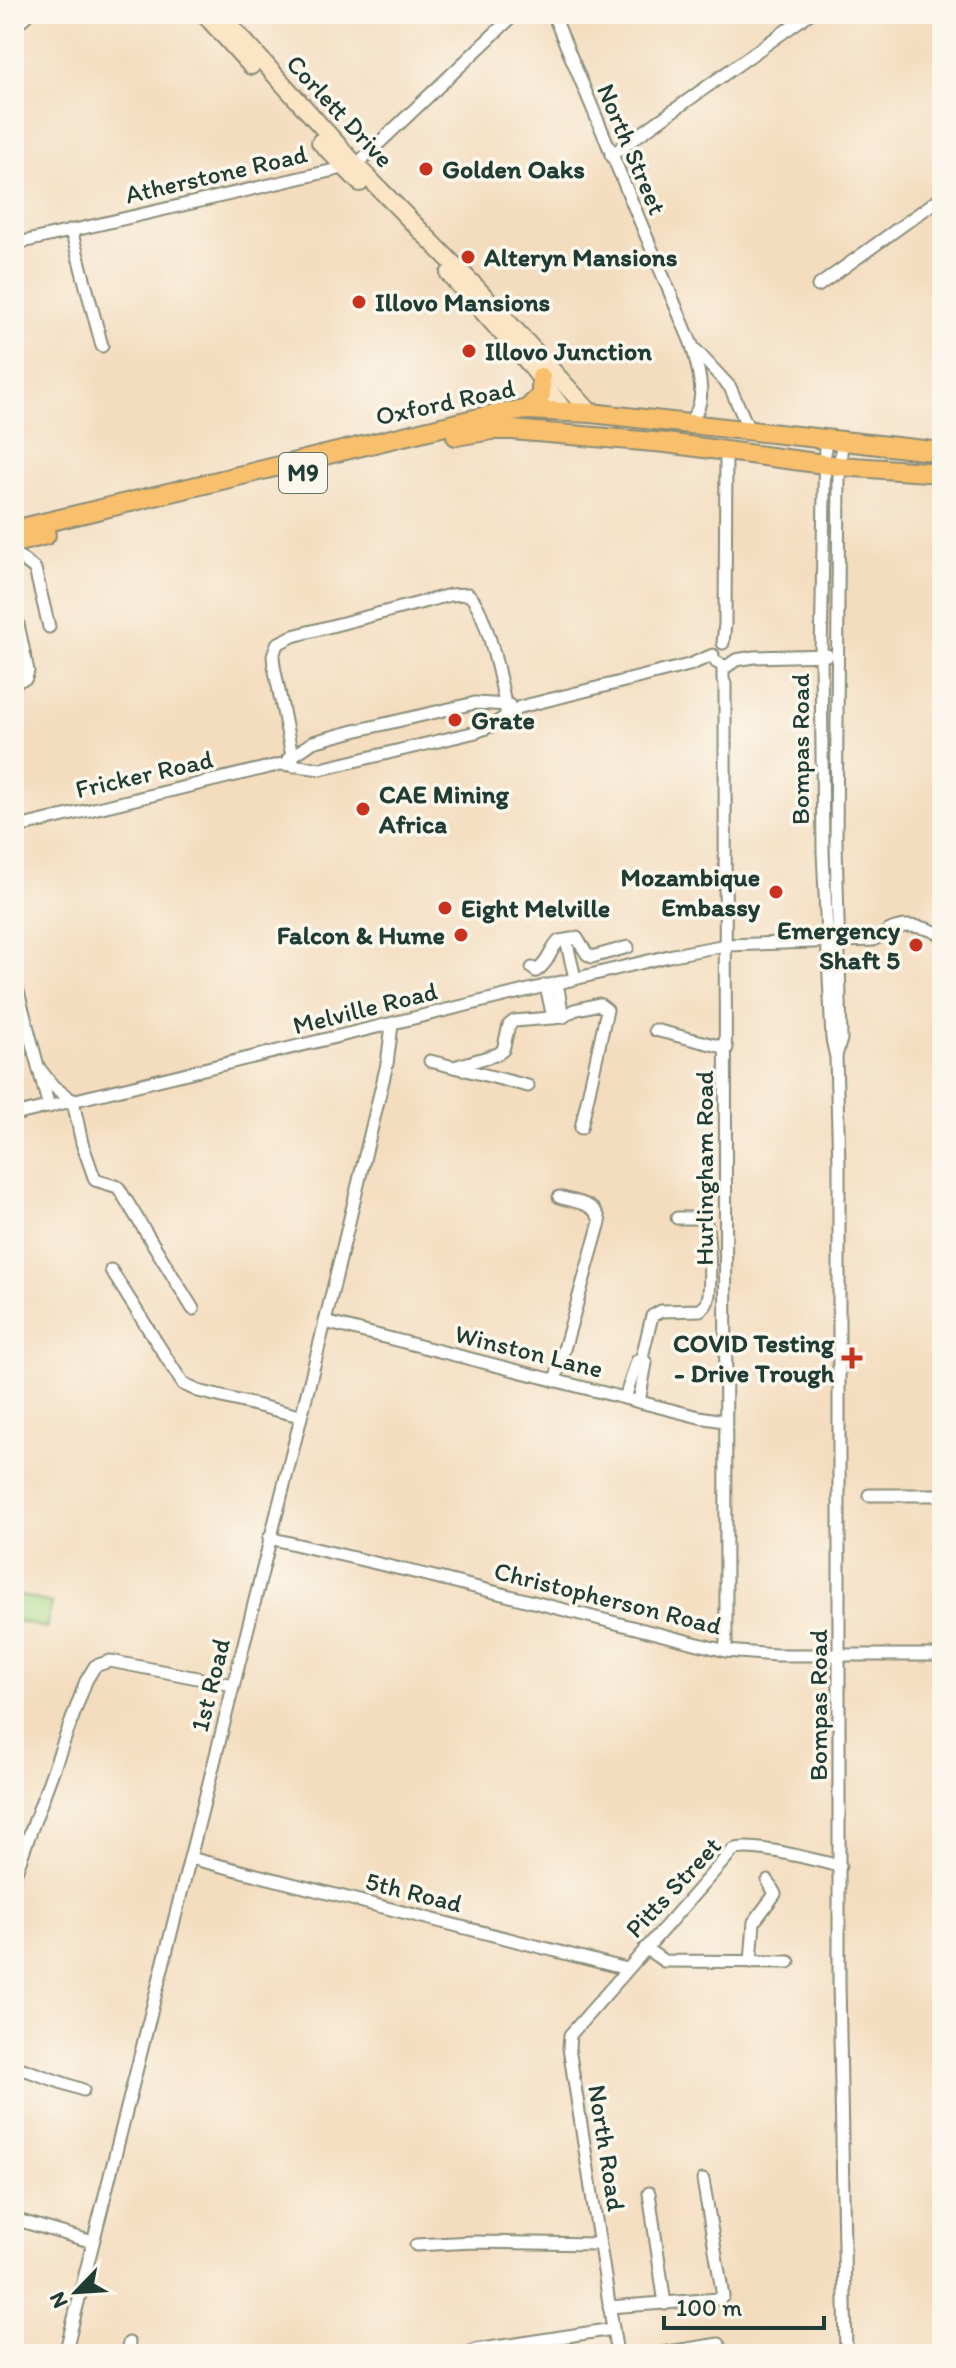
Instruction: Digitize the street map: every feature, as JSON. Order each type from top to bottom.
[{"type":"main road","name":"Corlett Drive","points":[[204,14],[457,283],[541,377],[565,412]]},
{"type":"main road","name":"Corlett Drive","points":[[220,14],[350,166],[476,287],[591,413]]},
{"type":"main road","points":[[526,410],[541,395],[541,377]]},
{"type":"main road","name":"Oxford Road","points":[[14,530],[491,415],[526,410],[591,413],[942,452]]},
{"type":"main road","points":[[565,412],[571,422],[596,437]]},
{"type":"main road","name":"Oxford Road","points":[[14,543],[471,433],[502,429],[726,451],[831,465],[942,473]]},
{"type":"street","points":[[14,27],[28,14]]},
{"type":"street","points":[[350,166],[515,14]]},
{"type":"street","name":"North Street","points":[[553,14],[692,345],[700,390]]},
{"type":"street","points":[[611,155],[809,14]]},
{"type":"street","name":"Atherstone Road","points":[[14,244],[350,166]]},
{"type":"street","points":[[818,286],[942,197]]},
{"type":"street","points":[[71,230],[102,346]]},
{"type":"street","name":"North Street","points":[[692,345],[724,379],[737,400],[750,432]]},
{"type":"street","points":[[686,423],[699,410],[700,390],[707,380],[724,379]]},
{"type":"street","name":"Bompas Road","points":[[834,441],[821,655],[826,942],[832,1039],[836,1057],[839,1981],[846,2354]]},
{"type":"street","name":"Hurlingham Road","points":[[726,451],[726,1651]]},
{"type":"street","name":"Bompas Road","points":[[831,465],[838,656],[836,843],[841,1039],[836,1057]]},
{"type":"street","points":[[14,553],[35,569],[49,627]]},
{"type":"street","points":[[289,762],[274,666],[277,644],[293,636],[450,595],[468,594],[476,603],[492,651],[506,710]]},
{"type":"street","points":[[14,606],[28,671],[26,678],[14,682]]},
{"type":"street","name":"Fricker Road","points":[[15,827],[289,762],[321,769],[476,732],[506,710],[726,656],[838,656]]},
{"type":"street","name":"Fricker Road","points":[[289,762],[313,742],[354,731],[475,703],[506,710]]},
{"type":"street","name":"Melville Road","points":[[14,1115],[575,978],[726,945],[873,940],[891,929],[914,926],[925,927],[942,936]]},
{"type":"street","points":[[532,968],[536,971],[543,967],[559,941],[577,938],[592,957],[628,947]]},
{"type":"street","points":[[566,940],[575,978]]},
{"type":"street","points":[[14,977],[49,1107]]},
{"type":"street","points":[[551,984],[558,1018]]},
{"type":"street","points":[[454,1067],[498,1054],[503,1050],[509,1025],[514,1021],[558,1018],[574,1010],[599,1004],[607,1010],[581,1128]]},
{"type":"street","name":"1st Road","points":[[65,2354],[325,1322],[387,1064],[392,1025]]},
{"type":"street","points":[[655,1030],[727,1048]]},
{"type":"street","points":[[430,1061],[528,1086]]},
{"type":"street","points":[[39,1068],[53,1086],[73,1101],[82,1143],[95,1180],[118,1187],[193,1309]]},
{"type":"street","points":[[555,1381],[600,1222],[593,1208],[559,1197]]},
{"type":"street","points":[[625,1398],[637,1361],[642,1357],[647,1328],[655,1313],[700,1310],[708,1300],[707,1221],[704,1218],[677,1218]]},
{"type":"street","points":[[111,1270],[183,1384],[198,1391],[300,1416]]},
{"type":"street","name":"Winston Lane","points":[[325,1322],[724,1421]]},
{"type":"street","points":[[639,1402],[646,1363],[642,1357]]},
{"type":"street","points":[[869,1495],[942,1495]]},
{"type":"street","name":"Christopherson Road","points":[[269,1538],[453,1581],[726,1651],[776,1655],[942,1655]]},
{"type":"street","points":[[14,1877],[86,1681],[95,1666],[110,1661],[233,1685]]},
{"type":"street","name":"Pitts Street","points":[[627,1969],[733,1850],[743,1847],[757,1849],[840,1866]]},
{"type":"street","name":"5th Road","points":[[190,1858],[627,1969]]},
{"type":"street","points":[[751,1962],[754,1922],[775,1894],[768,1881]]},
{"type":"street","points":[[645,1948],[664,1961],[789,1962]]},
{"type":"street","name":"North Road","points":[[617,2354],[568,2042],[574,2029],[627,1969]]},
{"type":"street","points":[[14,2066],[83,2090]]},
{"type":"street","points":[[609,2307],[719,2299],[723,2296],[703,2180]]},
{"type":"street","points":[[649,2193],[665,2304]]},
{"type":"street","points":[[15,2223],[93,2242]]},
{"type":"street","points":[[416,2245],[473,2242],[599,2244]]},
{"type":"street","points":[[466,2354],[528,2341],[613,2329]]},
{"type":"street","points":[[656,2354],[719,2344]]},
{"type":"green space","points":[[14,1594],[52,1603],[46,1628],[14,1620]]},
{"type":"place","name":"Golden Oaks","points":[[426,169]]},
{"type":"place","name":"Alteryn Mansions","points":[[468,257]]},
{"type":"place","name":"Illovo Mansions","points":[[359,302]]},
{"type":"place","name":"Illovo Junction","points":[[469,351]]},
{"type":"place","name":"Grate","points":[[455,720]]},
{"type":"place","name":"CAE Mining Africa","points":[[363,809]]},
{"type":"place","name":"Mozambique Embassy","points":[[776,892]]},
{"type":"place","name":"Eight Melville","points":[[445,908]]},
{"type":"place","name":"Falcon & Hume","points":[[461,935]]},
{"type":"place","name":"Emergency Shaft 5","points":[[916,945]]},
{"type":"place","name":"COVID Testing - Drive Trough","points":[[852,1358]]}]
